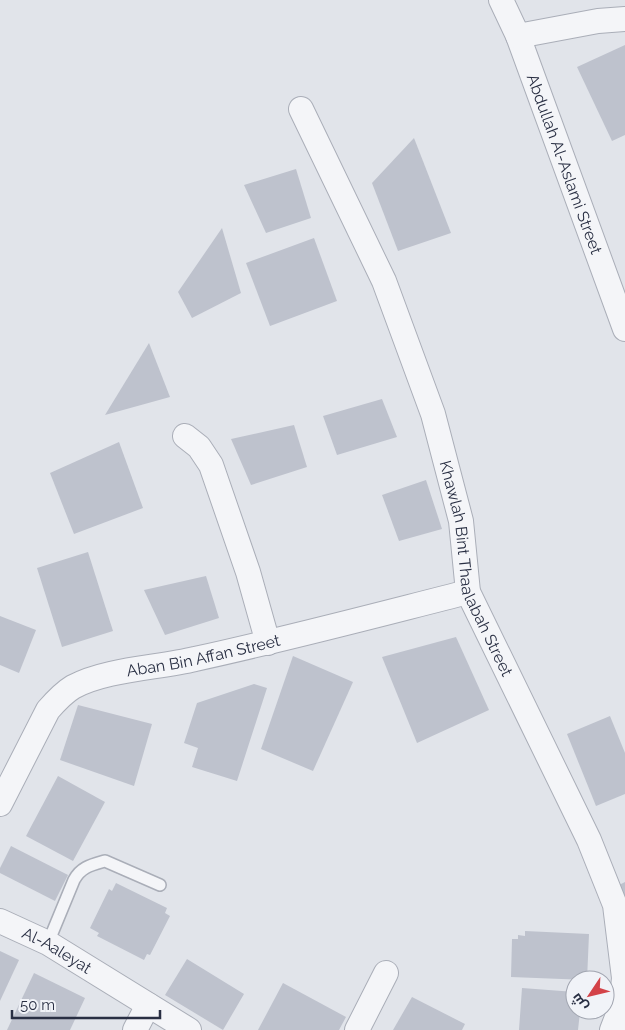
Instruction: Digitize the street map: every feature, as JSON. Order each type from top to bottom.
[{"type":"street","name":"Abdullah Al-Aslami Street","points":[[501,0],[518,36],[625,329]]},
{"type":"street","points":[[518,36],[598,21],[625,19]]},
{"type":"street","name":"Khawlah Bint Thaalabah Street","points":[[301,109],[384,282],[433,414],[461,521],[468,592],[589,840],[615,905],[624,978],[621,1007],[612,1030]]},
{"type":"street","points":[[185,436],[199,447],[211,465],[248,572],[268,643]]},
{"type":"street","name":"Aban Bin Affan Street","points":[[0,804],[48,710],[56,700],[73,687],[119,673],[184,662],[268,643],[468,592]]},
{"type":"street","name":"Al-Aaleyat","points":[[0,920],[48,943],[190,1030]]},
{"type":"street","points":[[357,1030],[386,973]]},
{"type":"street","points":[[135,1030],[148,1005]]},
{"type":"lane","points":[[48,943],[74,880],[79,871],[86,866],[105,861],[160,885]]},
{"type":"building","points":[[625,45],[625,135],[612,141],[577,67]]},
{"type":"building","points":[[414,138],[451,233],[398,251],[372,183]]},
{"type":"building","points":[[296,169],[311,218],[266,233],[244,185]]},
{"type":"building","points":[[222,228],[241,293],[192,318],[178,292]]},
{"type":"building","points":[[314,238],[337,301],[270,326],[246,263]]},
{"type":"building","points":[[149,343],[170,397],[105,415]]},
{"type":"building","points":[[382,399],[397,437],[337,455],[323,416]]},
{"type":"building","points":[[294,425],[307,467],[251,485],[231,439]]},
{"type":"building","points":[[119,442],[143,508],[74,534],[50,473]]},
{"type":"building","points":[[426,480],[442,529],[399,541],[382,495]]},
{"type":"building","points":[[88,552],[113,631],[62,647],[37,568]]},
{"type":"building","points":[[206,576],[219,618],[165,635],[144,590]]},
{"type":"building","points":[[0,616],[36,630],[19,673],[0,665]]},
{"type":"building","points":[[456,637],[489,710],[417,743],[382,657]]},
{"type":"building","points":[[293,656],[353,682],[313,771],[261,749]]},
{"type":"building","points":[[254,684],[267,688],[237,781],[192,767],[198,748],[184,743],[197,703]]},
{"type":"building","points":[[78,705],[152,724],[134,786],[60,760]]},
{"type":"building","points":[[610,716],[625,753],[625,794],[596,806],[567,734]]},
{"type":"building","points":[[58,776],[105,802],[73,861],[26,836]]},
{"type":"building","points":[[11,846],[68,875],[55,901],[0,873],[0,868]]},
{"type":"building","points":[[625,882],[625,905],[617,886]]},
{"type":"building","points":[[116,883],[167,908],[165,913],[170,916],[150,955],[147,954],[144,960],[97,936],[99,933],[90,928],[109,889],[112,891]]},
{"type":"building","points":[[525,931],[589,934],[587,970],[565,970],[565,979],[511,977],[512,939],[518,939],[518,935],[525,936]]},
{"type":"building","points":[[0,951],[19,960],[0,1001]]},
{"type":"building","points":[[187,959],[244,994],[223,1030],[165,995]]},
{"type":"building","points":[[34,973],[85,998],[70,1030],[7,1030]]},
{"type":"building","points":[[283,983],[346,1017],[339,1030],[258,1030]]},
{"type":"building","points":[[522,988],[565,991],[565,1020],[579,1020],[578,1030],[519,1030]]},
{"type":"building","points":[[412,997],[465,1024],[462,1030],[393,1030]]}]
